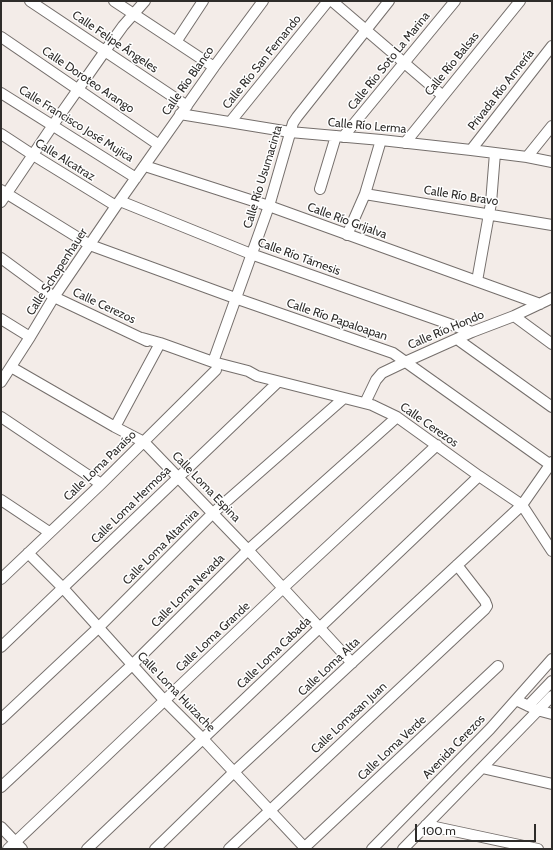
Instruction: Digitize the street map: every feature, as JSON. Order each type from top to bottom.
[{"type":"street","name":"Calle Felipe Ángeles","points":[[30,1],[105,51],[183,110]]},
{"type":"street","points":[[114,1],[214,66]]},
{"type":"street","points":[[3,195],[33,155],[105,51],[145,1]]},
{"type":"street","points":[[176,42],[203,1]]},
{"type":"street","name":"Calle Río Blanco","points":[[136,178],[214,66],[263,1]]},
{"type":"street","name":"Calle Río San Fernando","points":[[230,121],[328,1]]},
{"type":"street","points":[[332,1],[443,96]]},
{"type":"street","name":"Calle Río Usumacinta","points":[[215,366],[235,298],[269,206],[290,132],[297,117],[389,1]]},
{"type":"street","name":"Calle Río Soto La Marina","points":[[339,137],[455,1]]},
{"type":"street","name":"Calle Río Balsas","points":[[405,143],[520,1]]},
{"type":"street","name":"Calle Doroteo Arango","points":[[1,37],[160,145]]},
{"type":"street","name":"Privada Río Armería","points":[[472,150],[552,46]]},
{"type":"street","name":"Calle Francisco José Mujica","points":[[1,93],[136,178]]},
{"type":"street","name":"Calle Río Lerma","points":[[183,110],[230,121],[290,132],[472,150],[527,157],[552,162]]},
{"type":"street","points":[[527,157],[552,126]]},
{"type":"street","name":"Calle Alcatraz","points":[[1,134],[33,155],[118,204]]},
{"type":"street","points":[[320,189],[339,137]]},
{"type":"street","points":[[347,234],[365,194],[381,140]]},
{"type":"street","points":[[477,281],[490,214],[495,153]]},
{"type":"street","name":"Calle Río Grijalva","points":[[145,166],[269,206],[540,304]]},
{"type":"street","name":"Calle Schopenhauer","points":[[1,381],[54,297],[136,178]]},
{"type":"street","name":"Calle Río Bravo","points":[[365,194],[552,224]]},
{"type":"street","name":"Calle Río Papaloapan","points":[[3,195],[90,245],[235,298],[393,353],[551,464]]},
{"type":"street","name":"Calle Río Támesis","points":[[118,204],[251,254],[472,332]]},
{"type":"street","name":"Calle Cerezos","points":[[1,258],[54,297],[142,338],[158,348],[215,366],[248,371],[257,376],[278,382],[372,404],[397,417],[522,505],[552,551]]},
{"type":"street","name":"Calle Río Hondo","points":[[365,403],[376,380],[382,373],[552,298]]},
{"type":"street","points":[[514,316],[552,344]]},
{"type":"street","points":[[1,319],[30,337]]},
{"type":"street","name":"Calle Cerezos","points":[[142,338],[160,343],[215,366]]},
{"type":"street","points":[[457,339],[552,407]]},
{"type":"street","points":[[115,428],[158,348]]},
{"type":"street","name":"Calle Loma Paraíso","points":[[1,579],[144,442],[215,366]]},
{"type":"street","name":"Calle Loma Espina","points":[[11,367],[115,428],[144,442],[248,550],[352,663]]},
{"type":"street","name":"Calle Loma Hermosa","points":[[1,647],[278,382]]},
{"type":"street","name":"Calle Loma Altamira","points":[[1,719],[98,628],[213,513],[344,398]]},
{"type":"street","points":[[1,417],[101,484]]},
{"type":"street","name":"Calle Loma Nevada","points":[[1,787],[132,665],[248,550],[397,417]]},
{"type":"street","name":"Calle Loma Grande","points":[[15,847],[164,700],[437,446]]},
{"type":"street","name":"Calle Loma Alta","points":[[155,849],[234,772],[522,505],[551,464]]},
{"type":"street","name":"Calle Loma Cabada","points":[[87,849],[479,476]]},
{"type":"street","points":[[1,500],[49,532]]},
{"type":"street","name":"Calle Loma Huizache","points":[[28,553],[63,588],[164,700],[203,738],[304,848]]},
{"type":"street","name":"Calle Lomasan Juan","points":[[229,849],[487,606],[486,601],[457,565]]},
{"type":"street","name":"Avenida Cerezos","points":[[372,849],[485,734],[552,660]]},
{"type":"street","name":"Calle Loma Verde","points":[[304,848],[498,666]]},
{"type":"street","points":[[403,849],[482,768],[532,708],[552,681]]},
{"type":"street","points":[[532,708],[552,696]]},
{"type":"street","points":[[516,700],[532,708],[552,714]]},
{"type":"street","points":[[482,768],[552,784]]},
{"type":"street","points":[[426,825],[538,849]]},
{"type":"street","points":[[1,827],[15,847]]}]
